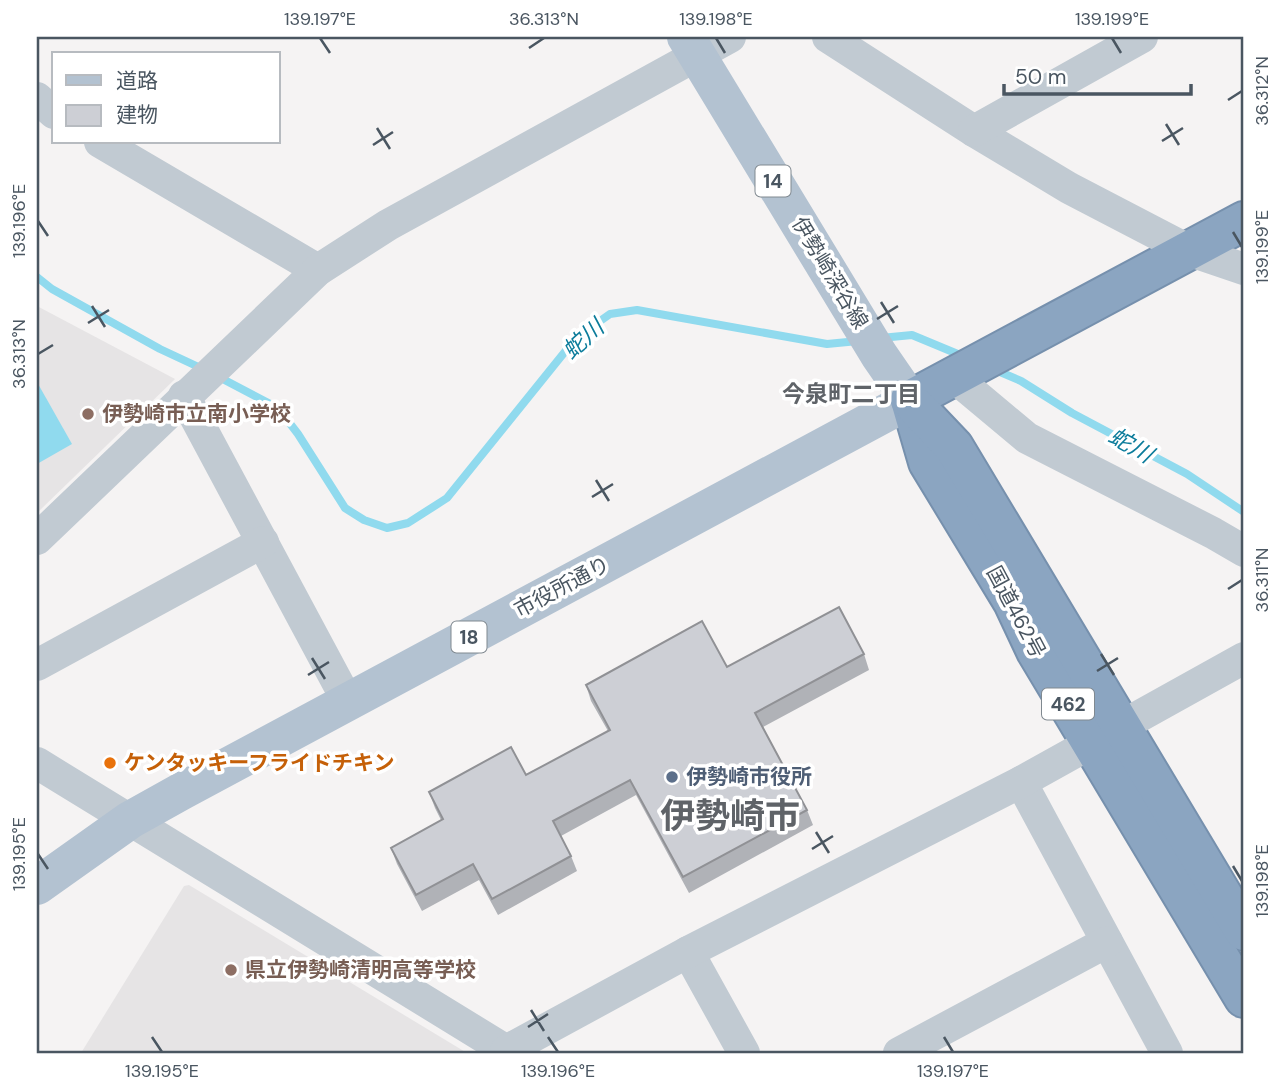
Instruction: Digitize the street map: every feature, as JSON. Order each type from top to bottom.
[{"type":"highway","points":[[910,400],[1244,220]]},
{"type":"highway","name":"国道462号","points":[[910,400],[928,462],[1013,602],[1036,651],[1106,734],[1244,931]]},
{"type":"highway","name":"国道462号","points":[[1106,734],[1244,998]]},
{"type":"main road","name":"伊勢崎深谷線","points":[[691,45],[910,400]]},
{"type":"main road","name":"市役所通り","points":[[37,886],[130,820],[910,400]]},
{"type":"street","points":[[37,539],[318,270],[388,225],[691,45],[730,37]]},
{"type":"street","points":[[828,37],[974,131],[1069,188],[1188,250],[1244,268]]},
{"type":"street","points":[[974,131],[1142,37]]},
{"type":"street","points":[[37,98],[52,111]]},
{"type":"street","points":[[103,144],[318,270]]},
{"type":"street","points":[[958,375],[1027,438],[1244,551]]},
{"type":"street","points":[[190,390],[263,542],[348,702]]},
{"type":"street","points":[[37,665],[263,542]]},
{"type":"street","points":[[37,762],[508,1052],[688,952],[1021,782],[1244,658]]},
{"type":"street","points":[[1021,782],[1167,1053]]},
{"type":"street","points":[[899,1053],[1107,942]]},
{"type":"street","points":[[688,952],[744,1053]]},
{"type":"shaded area","name":"伊勢崎市立南小学校","points":[[37,306],[175,379],[37,513]]},
{"type":"shaded area","name":"県立伊勢崎清明高等学校","points":[[189,885],[467,1053],[81,1053],[184,886]]},
{"type":"water","points":[[37,382],[72,444],[37,464]]},
{"type":"building","name":"伊勢崎市役所","points":[[839,607],[864,654],[755,713],[807,810],[683,877],[630,780],[553,821],[571,856],[492,899],[473,864],[416,895],[391,848],[443,819],[429,792],[511,747],[526,775],[610,730],[586,685],[702,621],[727,667]]},
{"type":"waterway","name":"蛇川","points":[[37,277],[52,289],[160,349],[205,370]]},
{"type":"waterway","name":"蛇川","points":[[217,376],[278,408],[298,434],[345,508],[364,520],[387,528],[408,523],[447,498],[576,338],[610,314],[637,310],[827,344],[858,341]]},
{"type":"waterway","name":"蛇川","points":[[881,338],[912,335],[965,357]]},
{"type":"waterway","name":"蛇川","points":[[993,369],[1021,381],[1072,413],[1187,474],[1244,512]]},
{"type":"place","name":"伊勢崎市立南小学校","points":[[88,414]]},
{"type":"place","name":"ケンタッキーフライドチキン","points":[[110,763]]},
{"type":"place","name":"伊勢崎市役所","points":[[672,777]]},
{"type":"place","name":"県立伊勢崎清明高等学校","points":[[231,970]]},
{"type":"district","name":"今泉町二丁目","points":[[851,394]]},
{"type":"district","name":"伊勢崎市","points":[[730,816]]}]
